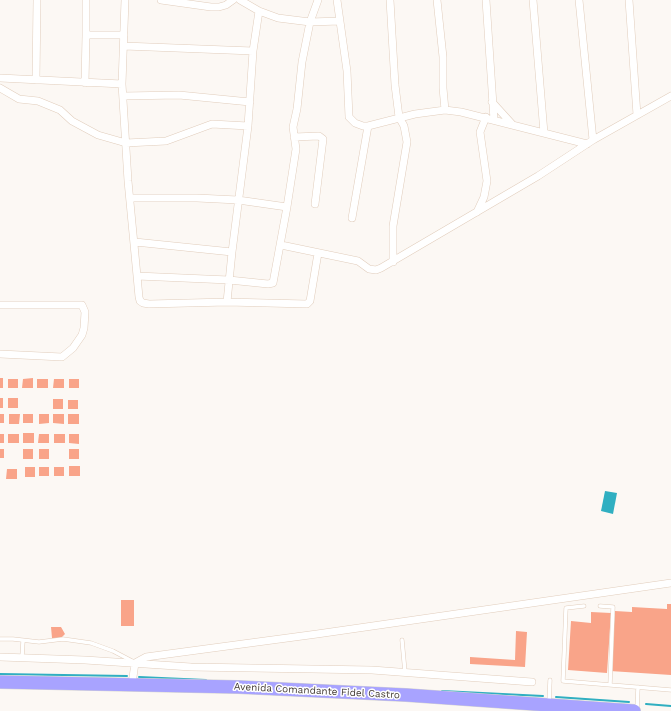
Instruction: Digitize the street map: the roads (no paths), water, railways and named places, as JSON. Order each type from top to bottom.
[{"type":"highway","name":"Avenida Comandante Fidel Castro","points":[[0,682],[246,687],[414,696],[636,711]]},
{"type":"street","points":[[36,80],[37,0]]},
{"type":"street","points":[[85,83],[86,0]]},
{"type":"street","points":[[125,0],[122,84],[130,198],[140,301],[146,304],[227,302],[307,304],[310,301],[318,253]]},
{"type":"street","points":[[161,0],[211,8],[226,5],[233,0]]},
{"type":"street","points":[[240,0],[249,3],[259,11],[278,18],[310,22],[340,22]]},
{"type":"street","points":[[137,276],[229,280],[264,284],[273,283],[281,245],[296,149],[293,127],[297,109],[302,62],[310,22],[318,0]]},
{"type":"street","points":[[337,0],[347,71],[349,117],[354,123],[368,126],[399,117],[446,110],[486,117],[590,142]]},
{"type":"street","points":[[390,0],[395,85],[399,117],[404,126],[407,142],[393,226],[393,262]]},
{"type":"street","points":[[437,0],[443,57],[443,88],[446,110]]},
{"type":"street","points":[[486,0],[494,120]]},
{"type":"street","points":[[533,0],[544,132]]},
{"type":"street","points":[[579,0],[590,142]]},
{"type":"street","points":[[629,0],[637,115]]},
{"type":"street","points":[[227,302],[248,126],[253,51],[259,11]]},
{"type":"street","points":[[86,35],[124,35]]},
{"type":"street","points":[[124,46],[253,51]]},
{"type":"street","points":[[0,78],[122,84]]},
{"type":"street","points":[[0,88],[19,99],[38,101],[60,110],[72,121],[98,135],[126,143],[166,141],[212,124],[248,126]]},
{"type":"street","points":[[123,96],[179,95],[250,102]]},
{"type":"street","points":[[281,245],[358,261],[366,268],[373,270],[381,268],[538,176],[590,142],[671,96]]},
{"type":"street","points":[[492,102],[512,124]]},
{"type":"street","points":[[477,212],[484,197],[487,181],[480,132],[486,117]]},
{"type":"street","points":[[352,218],[368,126]]},
{"type":"street","points":[[294,137],[319,136],[323,139],[315,204]]},
{"type":"street","points":[[130,198],[238,200],[287,207]]},
{"type":"street","points":[[135,242],[232,252]]},
{"type":"street","points":[[0,305],[82,305],[85,312],[82,335],[73,348],[62,357],[0,354]]},
{"type":"street","points":[[134,663],[146,657],[671,583]]},
{"type":"street","points":[[0,657],[191,667],[309,668],[405,672],[532,682]]},
{"type":"street","points":[[132,684],[134,663]]},
{"type":"lane","points":[[584,606],[566,608],[563,681],[671,690]]},
{"type":"lane","points":[[600,606],[614,607],[610,685]]},
{"type":"lane","points":[[0,639],[39,642],[63,639],[91,642],[113,651],[134,663]]},
{"type":"lane","points":[[402,640],[405,672]]},
{"type":"lane","points":[[22,658],[23,641]]},
{"type":"lane","points":[[549,705],[550,680]]},
{"type":"lane","points":[[636,711],[638,687]]},
{"type":"water","points":[[605,491],[617,493],[613,514],[601,511]]},
{"type":"waterway","points":[[0,674],[127,676]]},
{"type":"waterway","points":[[139,677],[206,680]]},
{"type":"waterway","points":[[442,691],[543,696]]},
{"type":"waterway","points":[[556,697],[629,702]]},
{"type":"waterway","points":[[646,704],[671,706]]}]
